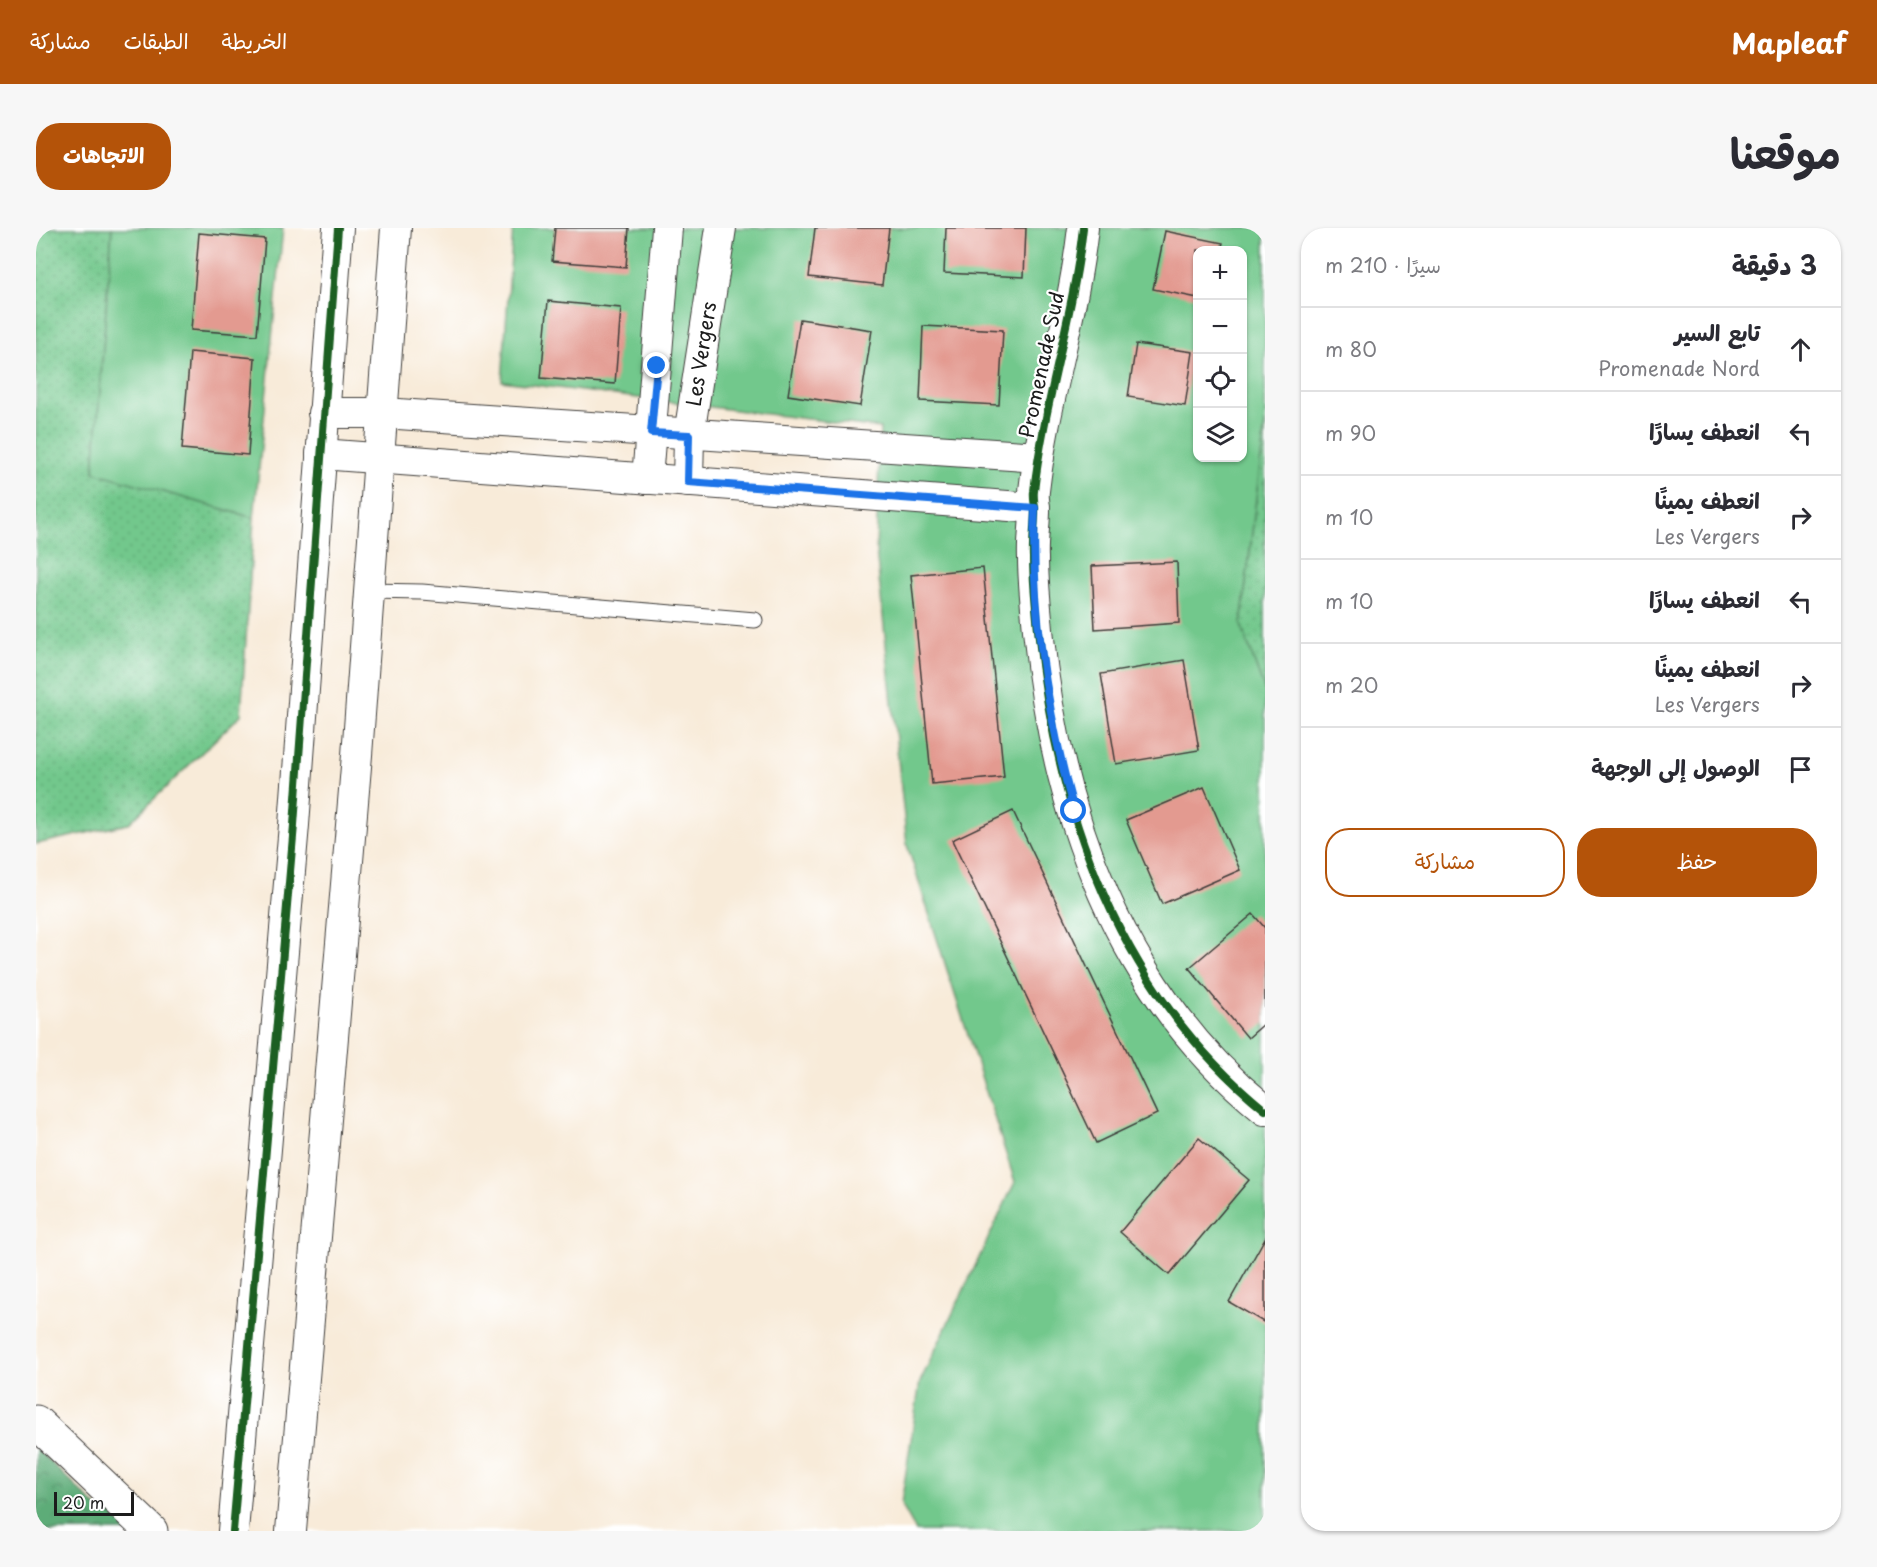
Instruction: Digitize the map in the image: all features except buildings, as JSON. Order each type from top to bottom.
[{"type":"street","points":[[233,1531],[293,836],[338,228]]},
{"type":"street","points":[[291,1531],[369,591],[396,228]]},
{"type":"street","name":"Les Vergers","points":[[647,478],[667,228]]},
{"type":"street","name":"Les Vergers","points":[[688,482],[689,435],[721,228]]},
{"type":"street","name":"Promenade Sud","points":[[1083,228],[1072,306],[1039,457],[1034,495],[1033,568],[1047,693],[1066,779],[1099,886],[1130,950],[1163,1004],[1198,1045],[1265,1110]]},
{"type":"street","points":[[323,413],[383,413],[651,433],[1039,457]]},
{"type":"street","points":[[321,454],[1035,508]]},
{"type":"street","points":[[36,1422],[151,1531]]},
{"type":"lane","points":[[369,591],[422,592],[755,620]]},
{"type":"green space","points":[[36,228],[112,228],[94,471],[254,518],[241,715],[128,824],[36,844]]},
{"type":"green space","points":[[112,228],[283,228],[254,518],[94,472]]},
{"type":"green space","points":[[513,228],[1265,228],[1265,423],[1241,625],[1265,692],[1265,1531],[916,1531],[901,1504],[920,1382],[1015,1182],[907,845],[876,550],[880,428],[502,381]]},
{"type":"green space","points":[[1265,423],[1265,692],[1241,625]]},
{"type":"green space","points":[[36,1448],[96,1506],[143,1531],[36,1531]]},
{"type":"cycle path","points":[[233,1531],[294,825],[338,228]]},
{"type":"cycle path","points":[[1083,228],[1073,294],[1044,425],[1034,494],[1033,567],[1047,698],[1061,765],[1079,831],[1104,894],[1134,954],[1170,1011],[1214,1063],[1265,1110]]},
{"type":"route","points":[[657,366],[651,433],[689,435],[688,482],[1035,508],[1033,558],[1041,655],[1063,769],[1074,811]]}]
